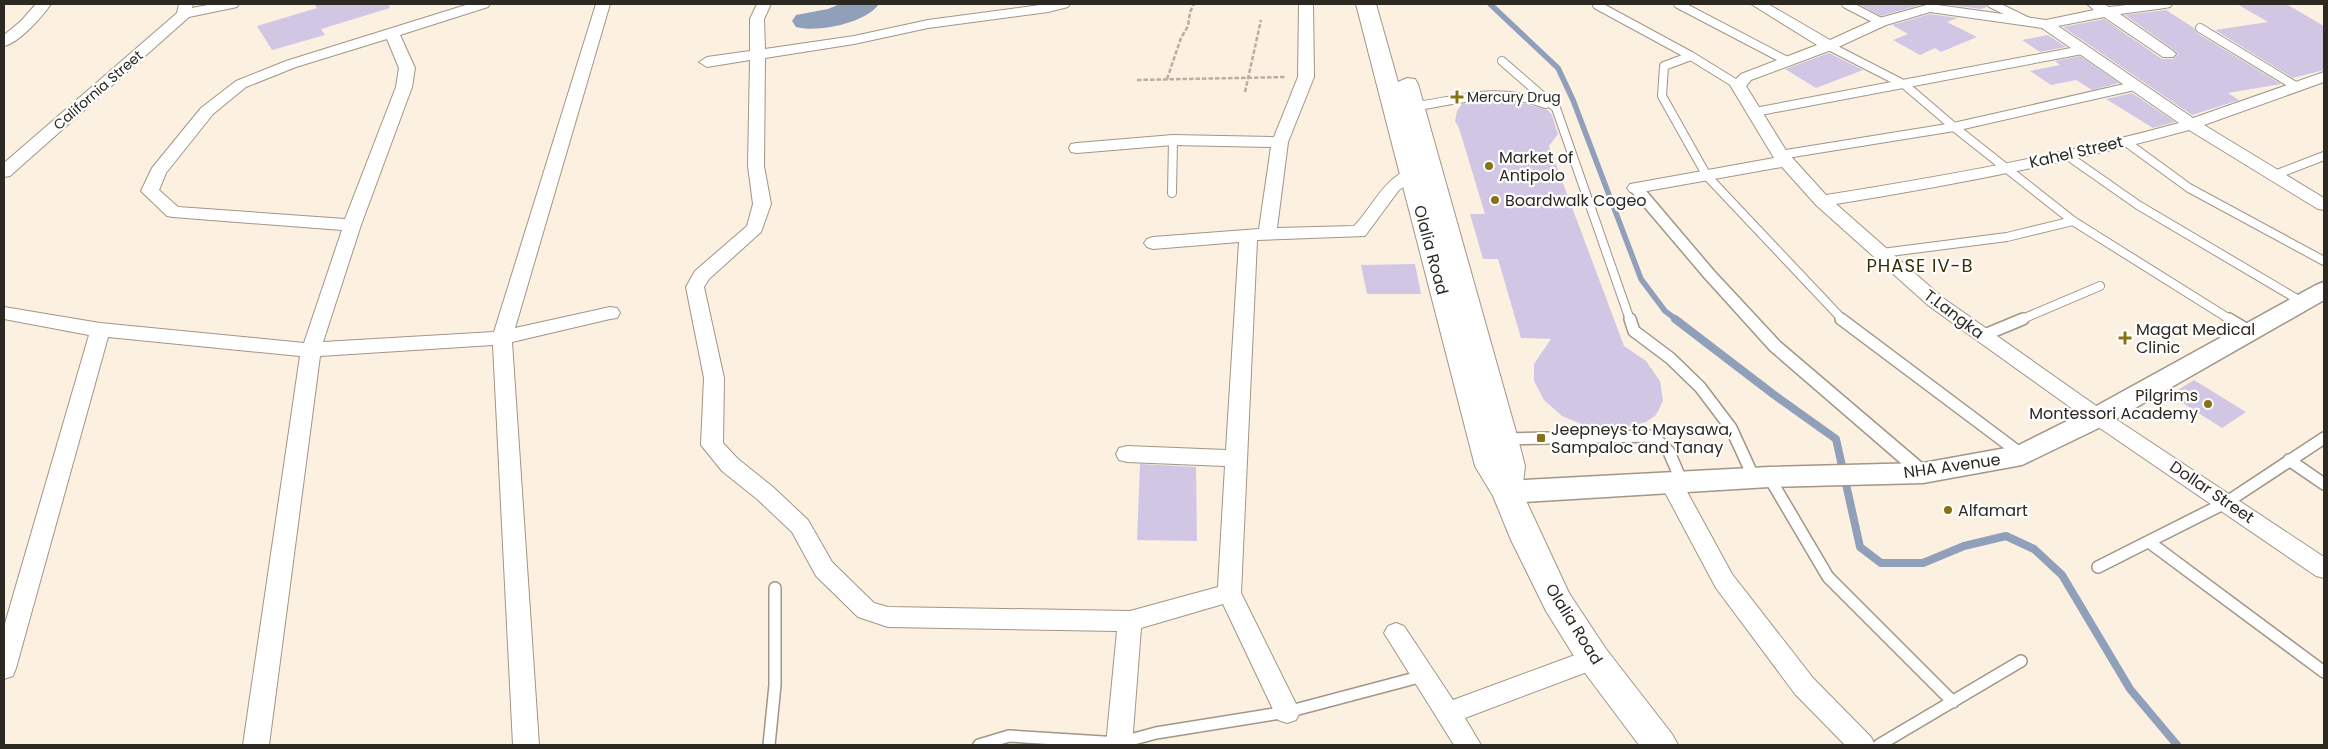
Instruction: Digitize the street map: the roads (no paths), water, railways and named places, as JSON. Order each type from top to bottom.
[{"type":"main road","name":"Olalia Road","points":[[1366,4],[1403,108],[1493,439],[1510,466],[1508,492],[1527,540],[1557,602],[1594,659],[1660,745]]},
{"type":"main road","name":"Olalia Road","points":[[1385,4],[1403,108]]},
{"type":"street","points":[[4,42],[26,24],[44,4]]},
{"type":"street","points":[[185,9],[232,4]]},
{"type":"street","points":[[352,225],[173,212],[150,191],[158,172],[207,111],[240,84],[291,64],[483,4]]},
{"type":"street","points":[[526,745],[502,338],[604,4]]},
{"type":"street","points":[[764,4],[759,12],[756,23],[758,55],[756,166],[762,204],[755,228],[702,275],[695,287],[714,378],[712,445],[730,465],[765,493],[800,526],[824,569],[866,610],[888,618],[1130,621],[1229,593]]},
{"type":"street","points":[[1287,712],[1229,593],[1237,460],[1257,235],[1280,142],[1306,77],[1306,4]]},
{"type":"street","points":[[1758,4],[1829,46]]},
{"type":"street","points":[[1738,86],[1746,76],[1829,46],[1881,22],[1925,6],[2038,23],[2100,8],[2165,4]]},
{"type":"street","points":[[707,62],[854,40],[928,24],[1052,5]]},
{"type":"street","points":[[2100,8],[2168,54]]},
{"type":"street","name":"California Street","points":[[4,172],[185,9]]},
{"type":"street","points":[[2038,23],[2082,50],[2190,124],[2272,176],[2324,205]]},
{"type":"street","points":[[256,745],[311,350],[352,225],[404,87],[406,68],[390,32]]},
{"type":"street","name":"Kahel Street","points":[[1822,201],[1943,182],[2126,142],[2190,124],[2324,77]]},
{"type":"street","name":"T.Langka","points":[[1738,86],[1783,158],[1822,201],[1936,302],[2098,417]]},
{"type":"street","points":[[1077,148],[1173,140],[1280,142]]},
{"type":"street","points":[[1636,188],[1707,176],[1783,158]]},
{"type":"street","points":[[1153,243],[1257,235],[1360,232],[1368,224],[1392,186],[1421,174]]},
{"type":"street","points":[[1636,188],[1709,274],[1775,346],[1923,473]]},
{"type":"street","name":"NHA Avenue","points":[[1508,492],[1761,477],[1923,473],[2022,455],[2098,417],[2313,296]]},
{"type":"street","points":[[4,313],[100,330],[311,350],[502,338],[610,313]]},
{"type":"street","points":[[4,668],[100,330]]},
{"type":"street","name":"Dollar Street","points":[[2098,417],[2324,569]]},
{"type":"street","points":[[1127,454],[1237,460]]},
{"type":"street","points":[[1676,483],[1724,581],[1804,686],[1862,745]]},
{"type":"street","points":[[1119,744],[1130,621]]},
{"type":"street","points":[[1396,633],[1468,745]]},
{"type":"street","points":[[1448,713],[1594,659]]},
{"type":"lane","points":[[1600,4],[1597,5],[1691,56],[1738,86]]},
{"type":"lane","points":[[1678,4],[1787,60]]},
{"type":"lane","points":[[1846,4],[1881,22]]},
{"type":"lane","points":[[1992,4],[2038,23]]},
{"type":"lane","points":[[2200,28],[2297,87]]},
{"type":"lane","points":[[1829,46],[1905,85],[1954,127],[2073,221],[2249,331]]},
{"type":"lane","points":[[1755,112],[2082,50]]},
{"type":"lane","points":[[1691,56],[1664,66],[1662,96],[1707,176],[1836,315],[2022,455]]},
{"type":"lane","points":[[1502,61],[1556,108],[1634,331],[1670,358],[1700,387],[1732,428],[1761,477],[1828,577],[1953,702]]},
{"type":"lane","points":[[1783,158],[1954,127],[2134,86]]},
{"type":"lane","points":[[1403,108],[1468,96],[1503,93],[1530,97],[1556,108]]},
{"type":"lane","points":[[1172,193],[1173,140]]},
{"type":"lane","points":[[2126,142],[2189,188],[2324,261]]},
{"type":"lane","points":[[2068,156],[2138,205],[2313,296]]},
{"type":"lane","points":[[2272,176],[2324,156]]},
{"type":"lane","points":[[1882,253],[2007,237],[2073,221]]},
{"type":"lane","points":[[1982,336],[2100,286]]},
{"type":"lane","points":[[1493,439],[1653,436],[1669,452],[1676,483]]},
{"type":"lane","points":[[2098,567],[2227,502],[2324,438]]},
{"type":"lane","points":[[2289,460],[2324,484]]},
{"type":"lane","points":[[2148,542],[2324,672]]},
{"type":"lane","points":[[769,745],[775,686],[775,588]]},
{"type":"lane","points":[[1879,745],[2021,661]]},
{"type":"lane","points":[[979,745],[1009,736],[1119,744],[1156,733],[1287,712],[1423,676]]},
{"type":"waterway","points":[[807,21],[835,17],[864,4]]},
{"type":"waterway","points":[[1490,4],[1558,68],[1573,100],[1641,279],[1665,311],[1677,320]]},
{"type":"waterway","points":[[1675,319],[1773,394],[1836,439],[1860,547],[1881,563],[1923,563],[1964,546],[2006,536],[2034,549],[2062,575],[2130,689],[2177,745]]},
{"type":"place","name":"Mercury Drug","points":[[1457,97]]},
{"type":"place","name":"Market of Antipolo","points":[[1489,166]]},
{"type":"place","name":"Boardwalk Cogeo","points":[[1495,200]]},
{"type":"place","name":"Magat Medical Clinic","points":[[2125,338]]},
{"type":"place","name":"Pilgrims Montessori Academy","points":[[2208,404]]},
{"type":"place","name":"Jeepneys to Maysawa, Sampaloc and Tanay","points":[[1541,438]]},
{"type":"place","name":"Alfamart","points":[[1948,510]]},
{"type":"district","name":"PHASE IV-B","points":[[1920,265]]}]
